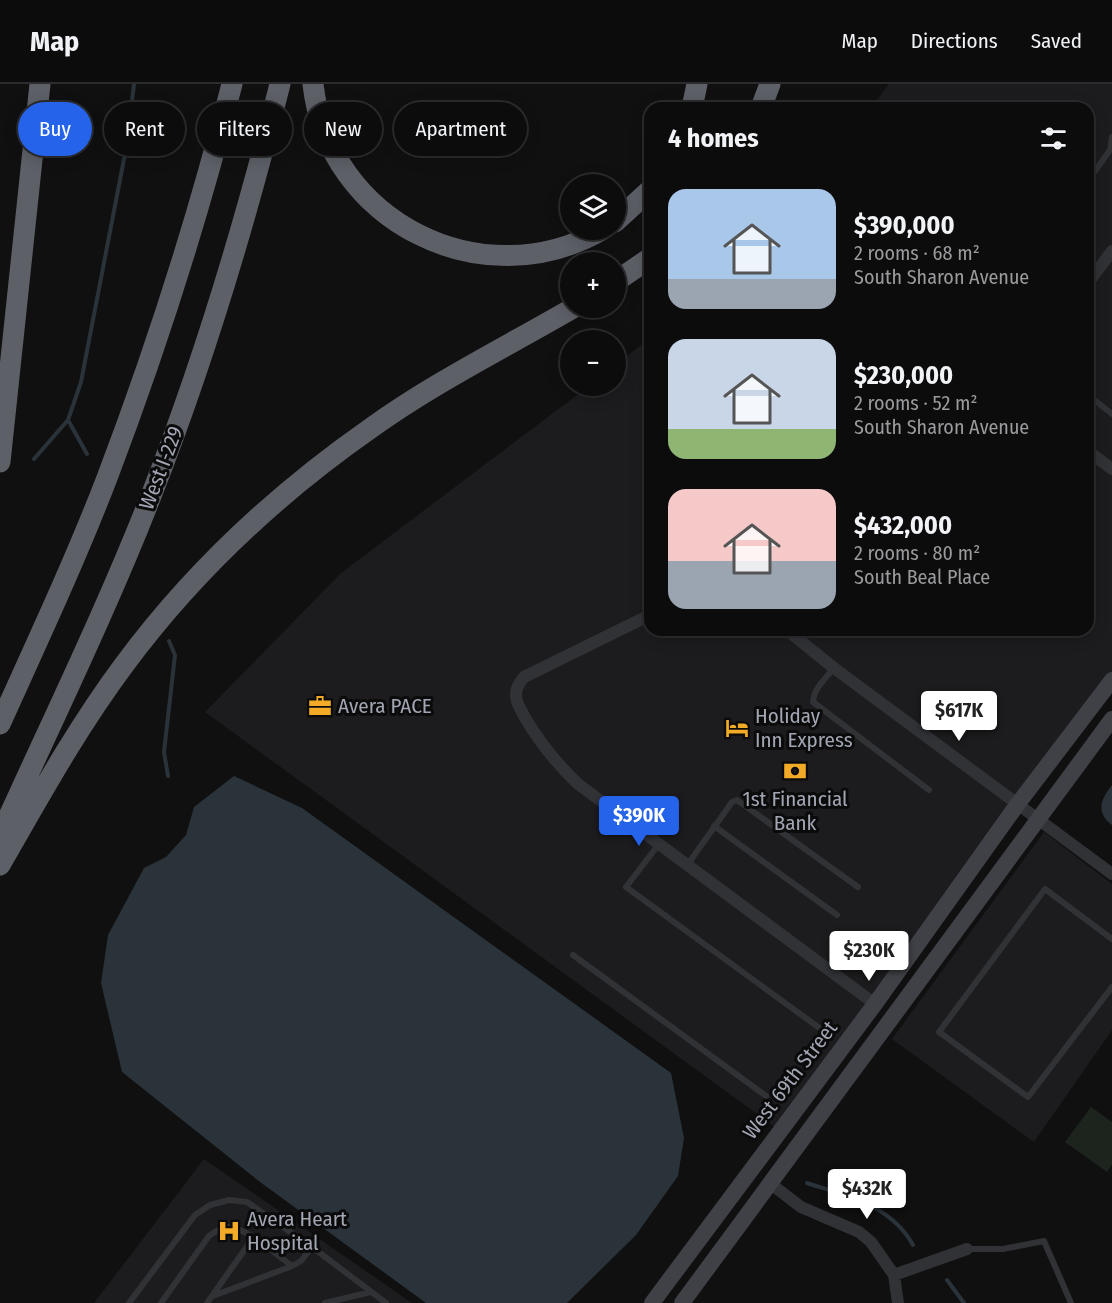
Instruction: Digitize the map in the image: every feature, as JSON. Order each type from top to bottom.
[{"type":"highway","points":[[0,462],[40,84]]},
{"type":"highway","points":[[0,724],[72,562],[129,418],[185,255],[232,84]]},
{"type":"highway","name":"West I-229","points":[[0,836],[123,564],[168,452],[215,317],[259,167],[280,84]]},
{"type":"highway","points":[[313,84],[315,100],[325,133],[343,169],[368,199],[399,224],[434,243],[473,254],[513,256],[552,250],[580,240]]},
{"type":"highway","points":[[693,102],[697,84]]},
{"type":"highway","points":[[763,102],[770,84]]},
{"type":"highway","points":[[626,212],[644,195]]},
{"type":"highway","points":[[626,274],[644,262]]},
{"type":"highway","points":[[0,865],[64,754],[125,665],[171,608],[236,540],[288,491],[372,427],[444,381],[560,315]]},
{"type":"street","points":[[1094,276],[1110,259]]},
{"type":"street","points":[[1094,456],[1112,469]]},
{"type":"street","points":[[644,618],[524,677],[518,684],[517,702],[532,730],[552,759],[578,784],[875,1004]]},
{"type":"street","points":[[795,636],[834,668],[1112,874]]},
{"type":"street","name":"West 69th Street","points":[[652,1303],[875,1004],[1017,805],[1112,680]]},
{"type":"street","points":[[682,1303],[1112,720]]},
{"type":"street","points":[[771,1184],[807,1210],[859,1232],[876,1248],[894,1275],[898,1303]]},
{"type":"street","points":[[894,1275],[968,1249]]},
{"type":"lane","points":[[1095,171],[1111,148],[1112,136]]},
{"type":"lane","points":[[1094,400],[1112,414]]},
{"type":"lane","points":[[834,668],[813,695],[813,702],[929,790]]},
{"type":"lane","points":[[687,864],[732,802],[737,800],[858,887]]},
{"type":"lane","points":[[714,826],[837,915]]},
{"type":"lane","points":[[659,843],[626,887],[818,1027]]},
{"type":"lane","points":[[1112,939],[1045,888],[939,1032],[1028,1097],[1112,987]]},
{"type":"lane","points":[[573,955],[766,1096]]},
{"type":"lane","points":[[129,1303],[195,1215],[210,1205],[229,1200],[247,1202],[312,1247],[386,1303]]},
{"type":"lane","points":[[161,1303],[209,1236],[228,1227],[237,1228],[292,1266]]},
{"type":"lane","points":[[207,1303],[253,1238]]},
{"type":"lane","points":[[968,1249],[1004,1249],[1044,1241],[1071,1303]]},
{"type":"lane","points":[[213,1296],[292,1266],[301,1261],[312,1247]]},
{"type":"lane","points":[[325,1303],[371,1292]]},
{"type":"shaded area","points":[[889,84],[1112,84],[1112,681],[775,1127],[205,712],[341,573],[576,396],[626,396],[626,357],[644,343],[644,636],[1094,636],[1094,102],[876,102]]},
{"type":"shaded area","points":[[234,776],[302,808],[671,1073],[684,1138],[678,1176],[636,1235],[567,1303],[426,1303],[260,1182],[122,1072],[101,983],[108,935],[144,868],[166,857],[186,835],[194,807]]},
{"type":"shaded area","points":[[1112,785],[1112,825],[1103,815],[1102,805]]},
{"type":"shaded area","points":[[1044,832],[1112,884],[1112,1030],[1034,1142],[892,1039]]},
{"type":"shaded area","points":[[1091,1107],[1112,1122],[1112,1165],[1107,1172],[1065,1142]]},
{"type":"shaded area","name":"Avera Heart Hospital","points":[[204,1159],[412,1303],[94,1303]]},
{"type":"waterway","points":[[34,459],[68,420],[81,382],[124,159],[132,137],[134,84]]},
{"type":"waterway","points":[[68,420],[87,454]]},
{"type":"waterway","points":[[168,776],[164,752],[175,655],[169,641]]},
{"type":"waterway","points":[[807,1183],[852,1198],[880,1211],[904,1231],[913,1245]]},
{"type":"waterway","points":[[947,1280],[964,1303]]},
{"type":"place","name":"Avera PACE","points":[[320,706]]},
{"type":"place","name":"Holiday Inn Express","points":[[737,728]]},
{"type":"place","name":"1st Financial Bank","points":[[795,771]]},
{"type":"place","name":"Avera Heart Hospital","points":[[229,1231]]}]
